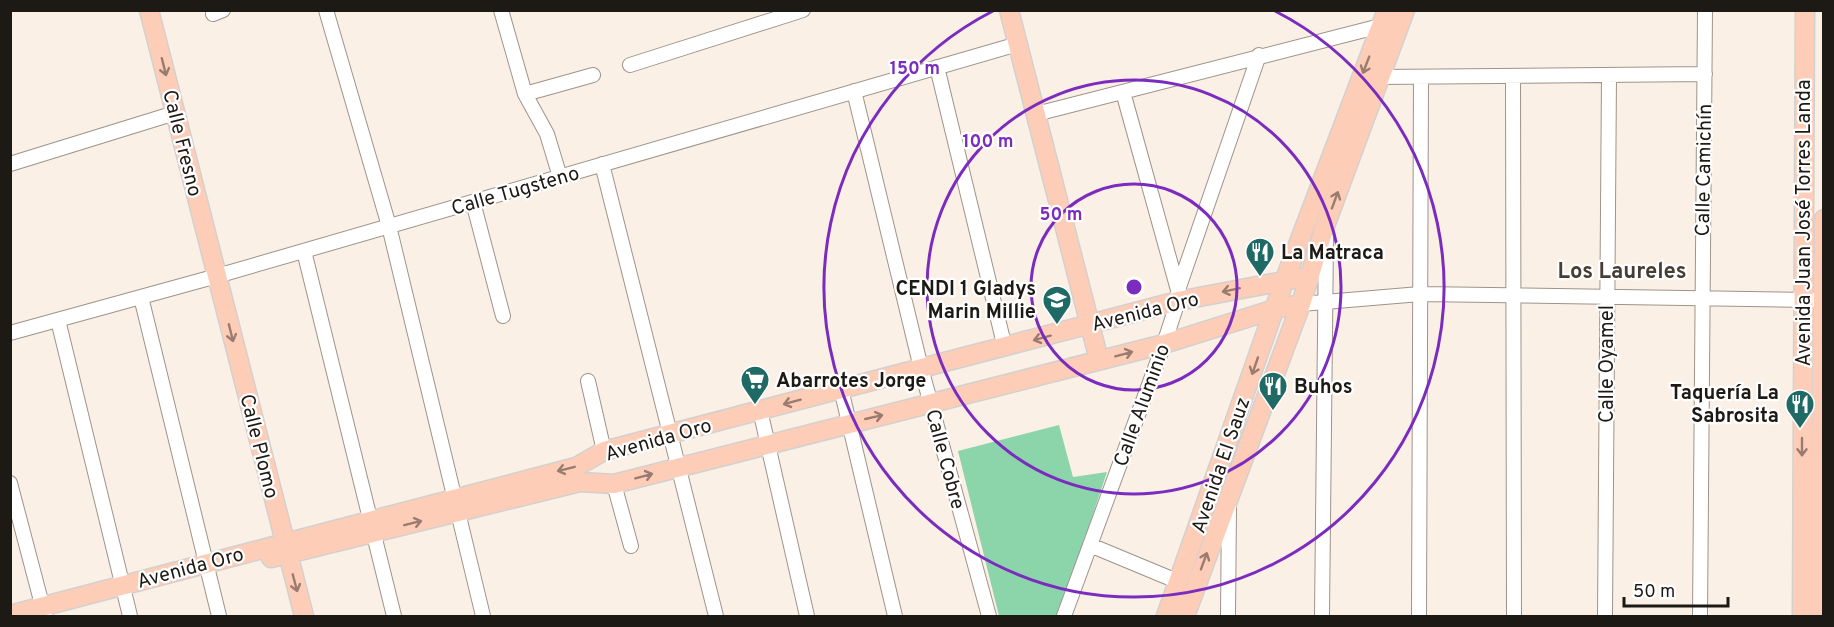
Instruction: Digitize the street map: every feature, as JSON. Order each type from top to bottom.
[{"type":"main road","name":"Calle Fresno","points":[[149,10],[217,276]]},
{"type":"main road","points":[[1009,10],[1100,360]]},
{"type":"main road","name":"Avenida Juan José Torres Landa","points":[[1802,616],[1805,10]]},
{"type":"main road","name":"Avenida El Sauz","points":[[1185,616],[1300,304],[1325,226],[1380,77],[1393,17]]},
{"type":"main road","name":"Avenida El Sauz","points":[[1166,616],[1285,279],[1393,17]]},
{"type":"main road","name":"Avenida Juan José Torres Landa","points":[[1819,616],[1824,219]]},
{"type":"main road","name":"Calle Plomo","points":[[217,276],[304,616]]},
{"type":"main road","name":"Avenida Oro","points":[[10,615],[47,613],[123,591],[455,505],[576,467],[604,451],[1091,325],[1178,296],[1310,276]]},
{"type":"main road","name":"Avenida Oro","points":[[455,505],[580,482],[614,484],[1164,344],[1275,309],[1300,304]]},
{"type":"street","points":[[326,10],[389,226],[483,616]]},
{"type":"street","points":[[501,10],[525,94],[547,134],[560,177]]},
{"type":"street","name":"Calle Camichín","points":[[1700,616],[1705,10]]},
{"type":"street","points":[[630,65],[800,11]]},
{"type":"street","points":[[1036,114],[1393,17]]},
{"type":"street","name":"Calle Tugsteno","points":[[10,333],[217,276],[1018,44]]},
{"type":"street","name":"Calle Aluminio","points":[[1064,616],[1164,344],[1259,55]]},
{"type":"street","points":[[937,67],[1005,348]]},
{"type":"street","points":[[1380,77],[1705,74]]},
{"type":"street","points":[[525,94],[593,75]]},
{"type":"street","name":"Calle Oyamel","points":[[1605,616],[1609,75]]},
{"type":"street","points":[[1419,616],[1421,77]]},
{"type":"street","points":[[1513,77],[1514,616]]},
{"type":"street","name":"Calle Cobre","points":[[854,91],[921,368],[989,616]]},
{"type":"street","points":[[1123,92],[1178,296]]},
{"type":"street","points":[[10,164],[175,113]]},
{"type":"street","points":[[602,164],[716,616]]},
{"type":"street","points":[[473,202],[503,316]]},
{"type":"street","points":[[1322,616],[1325,226]]},
{"type":"street","points":[[304,251],[394,616]]},
{"type":"street","points":[[1300,304],[1420,294],[1701,296],[1823,300]]},
{"type":"street","points":[[141,297],[219,616]]},
{"type":"street","points":[[58,320],[130,616]]},
{"type":"street","points":[[588,381],[604,451]]},
{"type":"street","points":[[841,389],[895,616]]},
{"type":"street","points":[[759,410],[807,616]]},
{"type":"street","points":[[10,483],[47,613]]},
{"type":"street","points":[[614,484],[631,546]]},
{"type":"street","points":[[1228,616],[1229,492]]},
{"type":"street","points":[[1090,545],[1179,582]]},
{"type":"green space","points":[[1059,425],[1073,477],[1107,472],[1059,616],[999,616],[958,451]]},
{"type":"place","name":"La Matraca","points":[[1260,278]]},
{"type":"place","name":"CENDI 1 Gladys Marin Millie","points":[[1057,326]]},
{"type":"place","name":"Abarrotes Jorge","points":[[755,406]]},
{"type":"place","name":"Buhos","points":[[1273,412]]},
{"type":"place","name":"Taquería La Sabrosita","points":[[1800,430]]},
{"type":"district","name":"Los Laureles","points":[[1622,270]]}]
